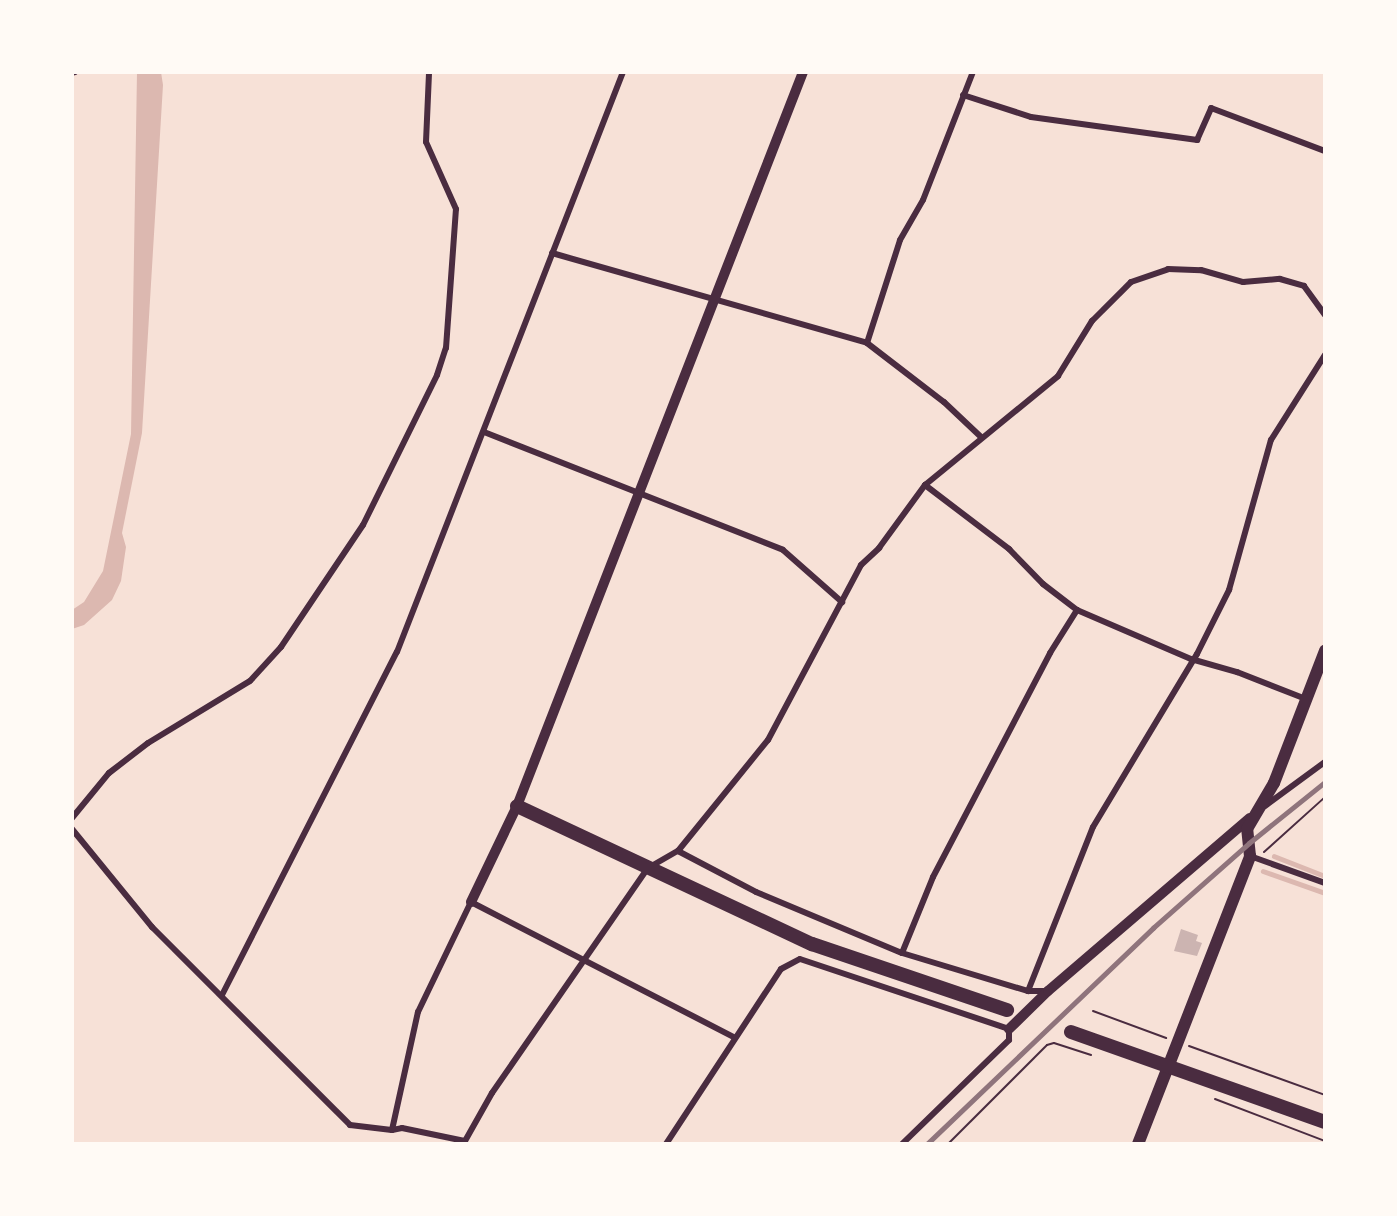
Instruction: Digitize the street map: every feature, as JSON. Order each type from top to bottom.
[{"type":"main road","points":[[1138,1144],[1175,1047],[1254,857],[1247,829],[1274,783],[1325,651]]},
{"type":"main road","points":[[517,806],[812,944],[1007,1010]]},
{"type":"main road","points":[[1071,1032],[1325,1122]]},
{"type":"street","points":[[72,818],[109,773],[148,743],[250,681],[275,654],[363,525],[433,384],[446,348],[456,209],[426,142],[429,72]]},
{"type":"street","points":[[222,995],[397,652],[623,72]]},
{"type":"street","points":[[392,1130],[418,1012],[517,806],[803,72]]},
{"type":"street","points":[[867,343],[900,240],[923,200],[973,72]]},
{"type":"street","points":[[963,95],[1031,117],[1197,140],[1211,108],[1325,151]]},
{"type":"street","points":[[552,253],[867,343],[944,402],[981,437]]},
{"type":"street","points":[[72,829],[152,927],[350,1125],[392,1130],[402,1128],[465,1142],[492,1092],[582,959],[648,868],[678,851],[768,740],[861,565],[879,548],[925,485],[1058,376],[1092,321],[1131,282],[1168,269],[1201,270],[1243,282],[1280,279],[1304,286],[1325,315]]},
{"type":"street","points":[[1028,991],[1093,827],[1229,590],[1271,440],[1325,355]]},
{"type":"street","points":[[484,432],[783,550],[842,602]]},
{"type":"street","points":[[925,485],[1009,549],[1043,584],[1077,610],[1191,659],[1228,668],[1306,699]]},
{"type":"street","points":[[903,953],[933,877],[1050,653],[1077,610]]},
{"type":"street","points":[[902,1144],[1009,1040],[1009,1029],[1048,992],[1239,830],[1257,810],[1325,762]]},
{"type":"street","points":[[678,851],[756,892],[903,953],[1028,991],[1048,992]]},
{"type":"street","points":[[1254,857],[1325,883]]},
{"type":"street","points":[[471,902],[734,1037]]},
{"type":"street","points":[[666,1144],[734,1037],[781,969],[800,959],[1009,1029]]},
{"type":"path","points":[[1254,857],[1325,797]]},
{"type":"path","points":[[1093,1011],[1175,1047],[1325,1095]]},
{"type":"path","points":[[948,1144],[1047,1045],[1054,1043],[1098,1057]]},
{"type":"path","points":[[1206,1096],[1325,1141]]},
{"type":"shaded area","points":[[137,72],[161,72],[163,85],[142,433],[122,533],[126,547],[121,581],[112,600],[84,625],[72,629],[72,610],[84,602],[103,571],[131,434]]},
{"type":"building","points":[[1181,929],[1198,935],[1196,941],[1202,943],[1197,956],[1174,951]]},
{"type":"waterway","points":[[1274,856],[1325,876]]},
{"type":"waterway","points":[[1263,871],[1325,893]]},
{"type":"railway","points":[[927,1144],[1153,928],[1249,843],[1325,782]]}]
